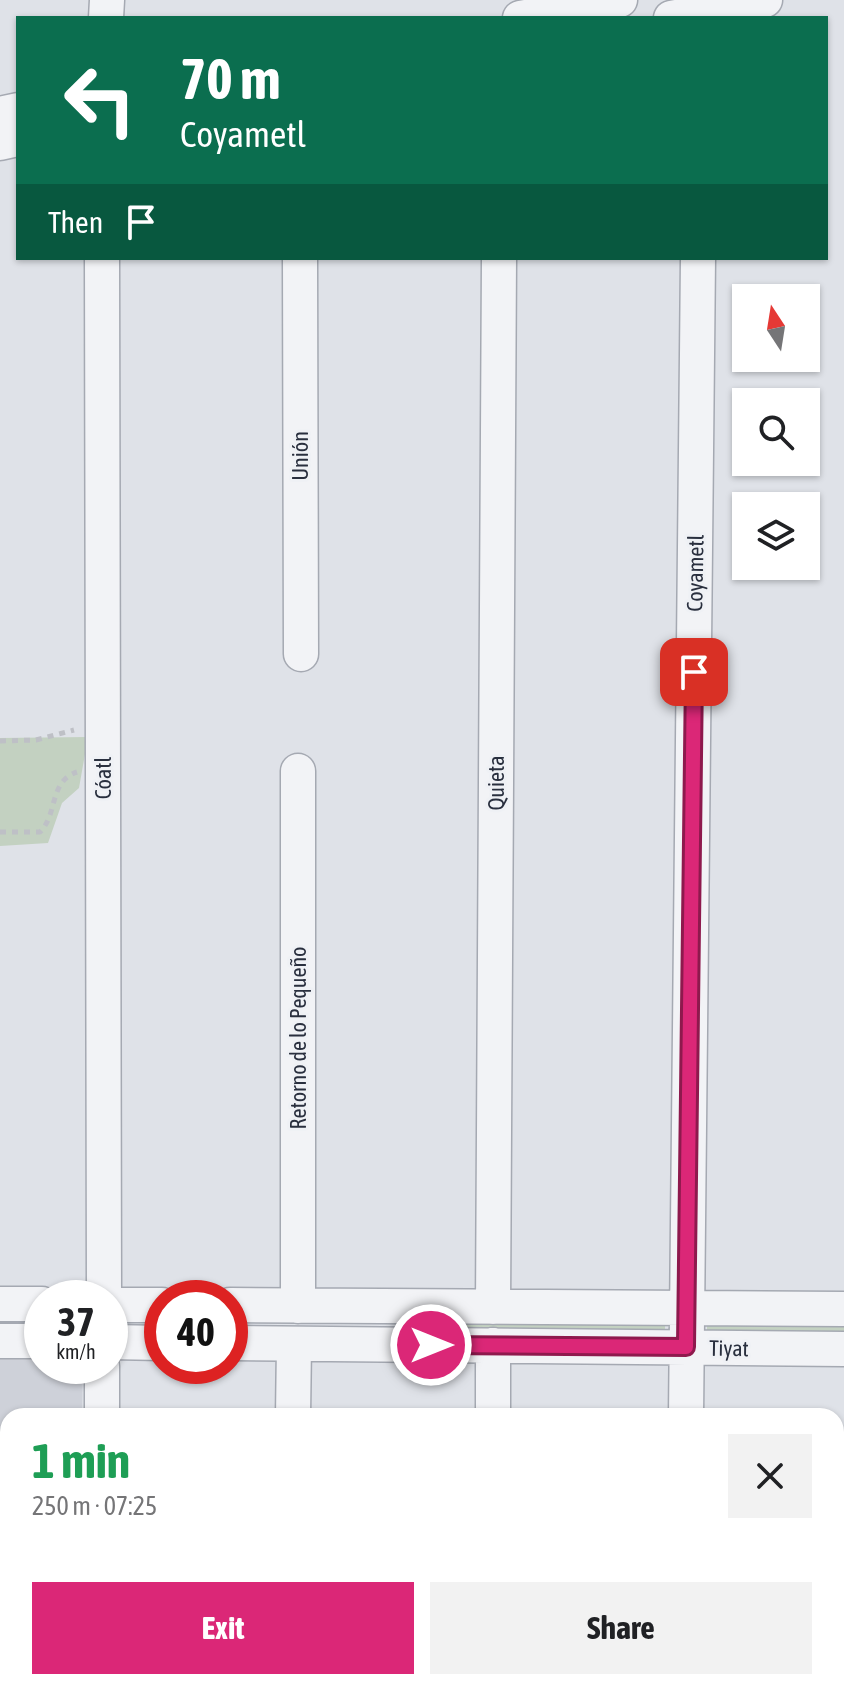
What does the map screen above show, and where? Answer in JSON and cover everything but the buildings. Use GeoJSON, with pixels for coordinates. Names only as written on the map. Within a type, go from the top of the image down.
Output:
{"type":"FeatureCollection","features":[{"type":"Feature","properties":{"kind":"street"},"geometry":{"type":"LineString","coordinates":[[531,16],[620,0]]}},
{"type":"Feature","properties":{"kind":"street"},"geometry":{"type":"LineString","coordinates":[[691,16],[765,0]]}},
{"type":"Feature","properties":{"kind":"street","name":"Cóatl"},"geometry":{"type":"LineString","coordinates":[[102,260],[104,1280]]}},
{"type":"Feature","properties":{"kind":"street","name":"Unión"},"geometry":{"type":"LineString","coordinates":[[300,260],[301,654]]}},
{"type":"Feature","properties":{"kind":"street","name":"Quieta"},"geometry":{"type":"LineString","coordinates":[[493,1307],[499,260]]}},
{"type":"Feature","properties":{"kind":"street","name":"Coyametl"},"geometry":{"type":"LineString","coordinates":[[686,1408],[698,260]]}},
{"type":"Feature","properties":{"kind":"street","name":"Retorno de lo Pequeño"},"geometry":{"type":"LineString","coordinates":[[298,771],[298,1306]]}},
{"type":"Feature","properties":{"kind":"street"},"geometry":{"type":"LineString","coordinates":[[0,1304],[24,1304]]}},
{"type":"Feature","properties":{"kind":"street","name":"Tiyat"},"geometry":{"type":"LineString","coordinates":[[248,1305],[844,1309]]}},
{"type":"Feature","properties":{"kind":"street"},"geometry":{"type":"LineString","coordinates":[[400,1345],[403,1306]]}},
{"type":"Feature","properties":{"kind":"street"},"geometry":{"type":"LineString","coordinates":[[0,1341],[24,1341]]}},
{"type":"Feature","properties":{"kind":"street","name":"Tiyat"},"geometry":{"type":"LineString","coordinates":[[248,1343],[844,1349]]}},
{"type":"Feature","properties":{"kind":"street"},"geometry":{"type":"LineString","coordinates":[[293,1408],[294,1344]]}},
{"type":"Feature","properties":{"kind":"street"},"geometry":{"type":"LineString","coordinates":[[493,1345],[493,1408]]}},
{"type":"Feature","properties":{"kind":"street"},"geometry":{"type":"LineString","coordinates":[[102,1384],[102,1408]]}},
{"type":"Feature","properties":{"kind":"path"},"geometry":{"type":"LineString","coordinates":[[0,741],[36,740],[78,729],[103,727]]}},
{"type":"Feature","properties":{"kind":"path"},"geometry":{"type":"LineString","coordinates":[[0,832],[40,832],[52,813],[62,779],[73,772],[103,771]]}},
{"type":"Feature","properties":{"kind":"shaded area"},"geometry":{"type":"Polygon","coordinates":[[[0,1349],[24,1350],[24,1384],[83,1384],[82,1408],[0,1408],[0,1349]]]}},
{"type":"Feature","properties":{"kind":"green space"},"geometry":{"type":"Polygon","coordinates":[[[88,737],[79,788],[62,803],[48,843],[0,846],[0,738],[88,737]]]}},
{"type":"Feature","properties":{"kind":"green space"},"geometry":{"type":"Polygon","coordinates":[[[426,1314],[665,1316],[665,1331],[426,1329],[426,1314]]]}},
{"type":"Feature","properties":{"kind":"green space"},"geometry":{"type":"Polygon","coordinates":[[[707,1317],[844,1318],[844,1334],[707,1333],[707,1317]]]}},
{"type":"Feature","properties":{"kind":"route"},"geometry":{"type":"LineString","coordinates":[[431,1345],[686,1347],[694,672]]}}]}
